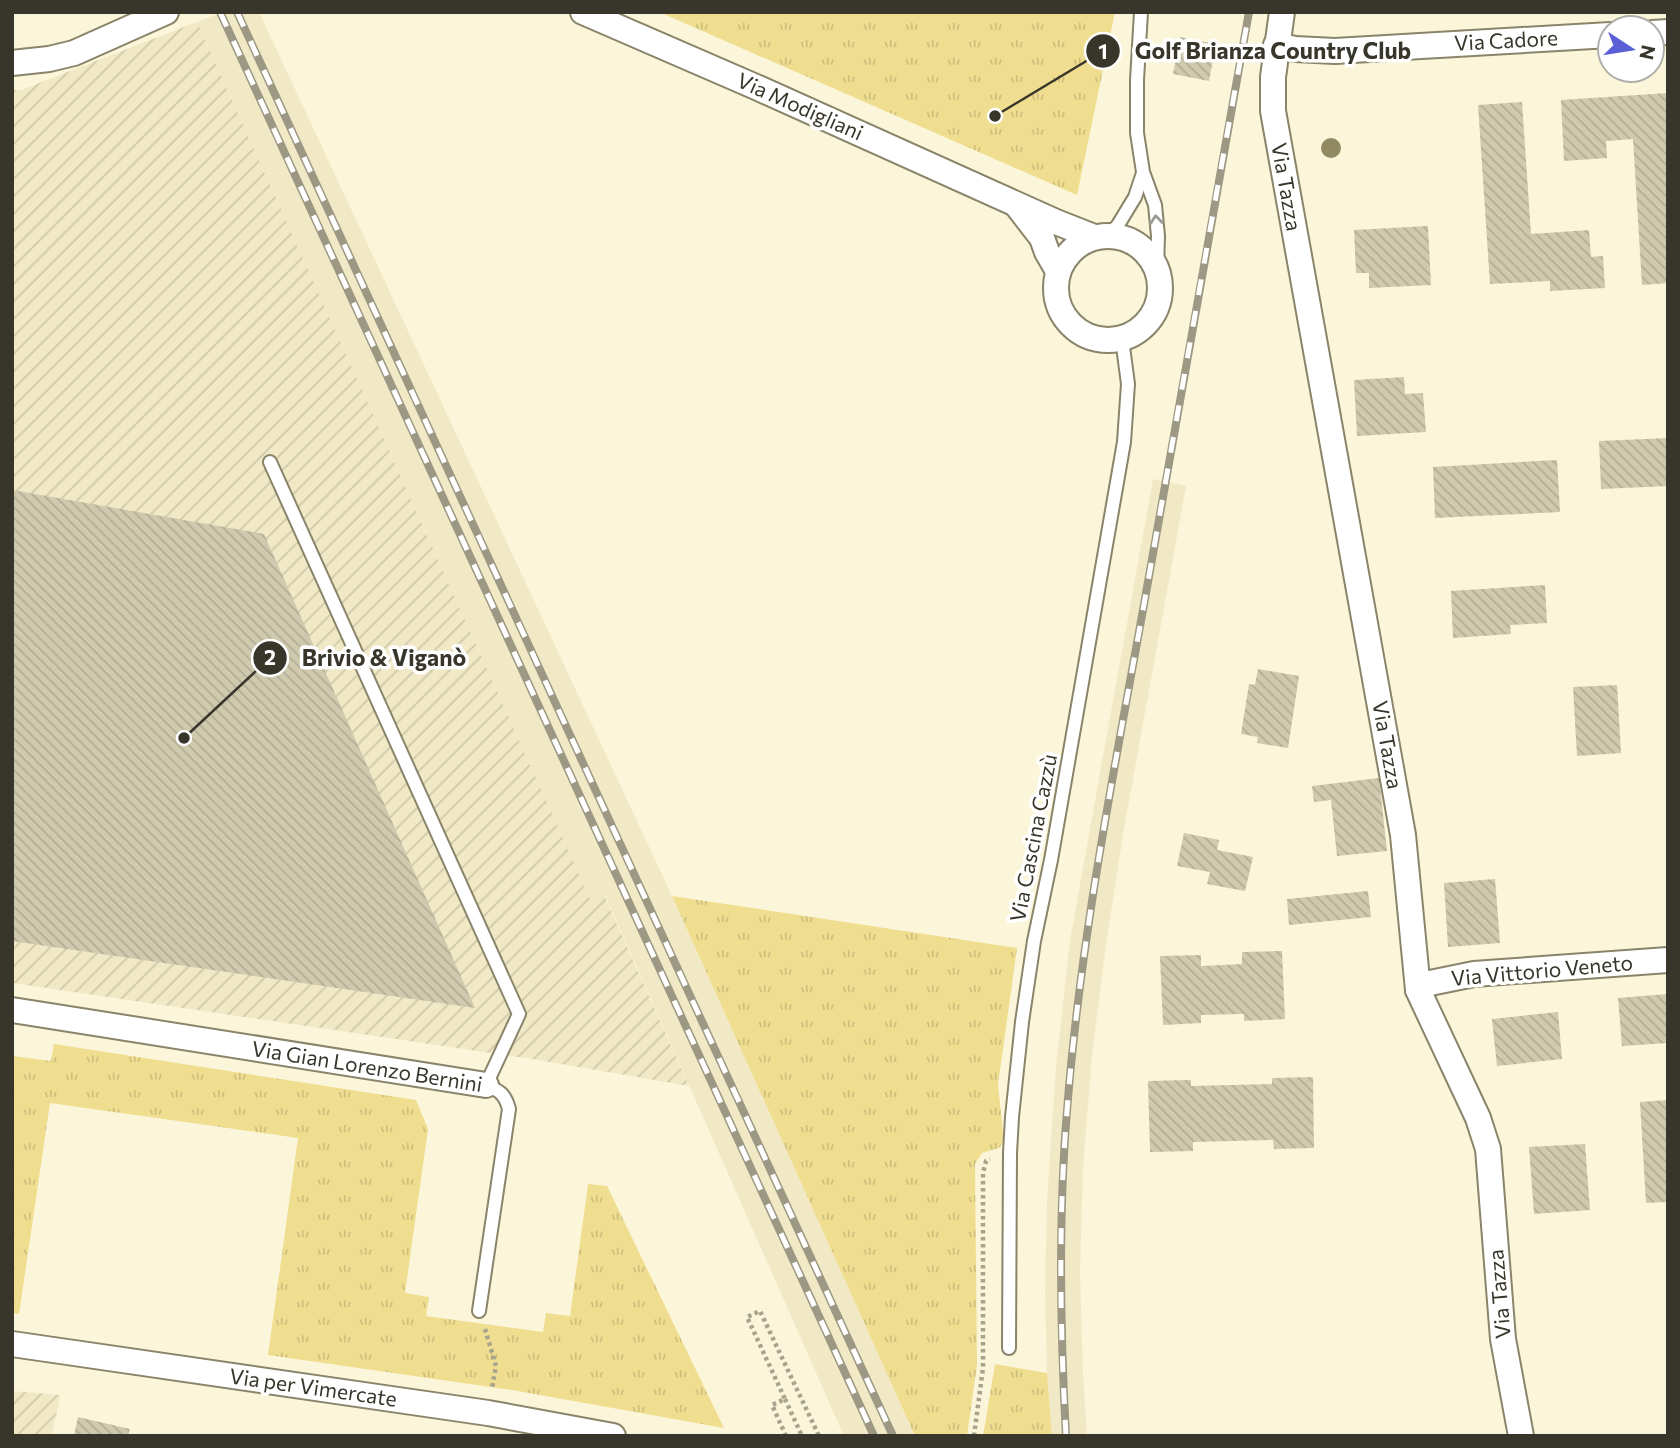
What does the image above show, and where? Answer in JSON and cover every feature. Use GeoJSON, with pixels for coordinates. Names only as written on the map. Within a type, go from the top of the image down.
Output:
{"type":"FeatureCollection","features":[{"type":"Feature","properties":{"kind":"street"},"geometry":{"type":"LineString","coordinates":[[12,63],[74,53],[166,12]]}},
{"type":"Feature","properties":{"kind":"street","name":"Via Modigliani"},"geometry":{"type":"LineString","coordinates":[[583,12],[1016,204],[1102,236],[1121,237],[1133,242],[1152,259],[1157,270]]}},
{"type":"Feature","properties":{"kind":"street","name":"Via Tazza"},"geometry":{"type":"LineString","coordinates":[[1282,12],[1273,88],[1276,135],[1403,835],[1418,990],[1478,1118],[1488,1150],[1503,1339],[1521,1436]]}},
{"type":"Feature","properties":{"kind":"street","name":"Via Cadore"},"geometry":{"type":"LineString","coordinates":[[1276,45],[1335,51],[1596,37]]}},
{"type":"Feature","properties":{"kind":"street","name":"Via Modigliani"},"geometry":{"type":"LineString","coordinates":[[1016,204],[1042,238],[1046,252],[1058,271],[1055,287],[1057,303],[1064,318],[1075,329],[1090,337],[1105,341],[1122,339]]}},
{"type":"Feature","properties":{"kind":"street"},"geometry":{"type":"LineString","coordinates":[[1058,271],[1063,259],[1072,249],[1102,236]]}},
{"type":"Feature","properties":{"kind":"street"},"geometry":{"type":"LineString","coordinates":[[1122,339],[1146,324],[1154,312],[1160,291],[1157,270]]}},
{"type":"Feature","properties":{"kind":"street","name":"Via Vittorio Veneto"},"geometry":{"type":"LineString","coordinates":[[1418,990],[1430,983],[1474,974],[1668,960]]}},
{"type":"Feature","properties":{"kind":"street","name":"Via Gian Lorenzo Bernini"},"geometry":{"type":"LineString","coordinates":[[12,1010],[486,1085]]}},
{"type":"Feature","properties":{"kind":"street","name":"Via per Vimercate"},"geometry":{"type":"LineString","coordinates":[[12,1345],[488,1413],[613,1436]]}},
{"type":"Feature","properties":{"kind":"lane"},"geometry":{"type":"LineString","coordinates":[[1141,12],[1137,132],[1143,172],[1155,205],[1157,270]]}},
{"type":"Feature","properties":{"kind":"lane"},"geometry":{"type":"LineString","coordinates":[[1102,236],[1135,197],[1143,172]]}},
{"type":"Feature","properties":{"kind":"lane","name":"Via Cascina Cazzù"},"geometry":{"type":"LineString","coordinates":[[1009,1348],[1010,1153],[1021,1035],[1034,941],[1051,860],[1124,442],[1128,384],[1122,339]]}},
{"type":"Feature","properties":{"kind":"lane"},"geometry":{"type":"LineString","coordinates":[[270,462],[519,1014],[486,1085]]}},
{"type":"Feature","properties":{"kind":"lane","name":"Via Gian Lorenzo Bernini"},"geometry":{"type":"LineString","coordinates":[[479,1311],[509,1109],[499,1090],[486,1085]]}},
{"type":"Feature","properties":{"kind":"path"},"geometry":{"type":"LineString","coordinates":[[974,1436],[983,1368],[983,1173],[986,1161],[996,1155],[1010,1153]]}},
{"type":"Feature","properties":{"kind":"path"},"geometry":{"type":"LineString","coordinates":[[479,1311],[496,1366],[488,1413]]}},
{"type":"Feature","properties":{"kind":"path"},"geometry":{"type":"LineString","coordinates":[[802,1436],[747,1317],[760,1311],[818,1436]]}},
{"type":"Feature","properties":{"kind":"path"},"geometry":{"type":"LineString","coordinates":[[785,1399],[772,1405],[786,1436]]}},
{"type":"Feature","properties":{"kind":"shaded area"},"geometry":{"type":"Polygon","coordinates":[[[223,12],[259,12],[672,896],[915,1436],[844,1436],[605,895],[591,902],[197,22],[223,12]]]}},
{"type":"Feature","properties":{"kind":"shaded area"},"geometry":{"type":"Polygon","coordinates":[[[197,22],[591,901],[604,895],[689,1086],[532,1059],[12,983],[12,90],[21,90],[197,22]]]}},
{"type":"Feature","properties":{"kind":"shaded area"},"geometry":{"type":"Polygon","coordinates":[[[1153,479],[1186,486],[1124,829],[1092,1055],[1083,1167],[1080,1271],[1087,1436],[1052,1436],[1045,1291],[1047,1201],[1056,1067],[1070,940],[1153,479]]]}},
{"type":"Feature","properties":{"kind":"shaded area"},"geometry":{"type":"Polygon","coordinates":[[[12,1391],[60,1395],[52,1436],[12,1436],[12,1391]]]}},
{"type":"Feature","properties":{"kind":"green space"},"geometry":{"type":"Polygon","coordinates":[[[659,12],[1115,12],[1077,195],[659,12]]]}},
{"type":"Feature","properties":{"kind":"green space"},"geometry":{"type":"Polygon","coordinates":[[[672,896],[1017,948],[998,1085],[1004,1141],[999,1148],[982,1153],[975,1164],[977,1365],[967,1436],[915,1436],[672,896]]]}},
{"type":"Feature","properties":{"kind":"green space"},"geometry":{"type":"Polygon","coordinates":[[[54,1044],[416,1100],[428,1129],[405,1293],[429,1297],[426,1316],[543,1332],[546,1313],[570,1316],[588,1184],[607,1186],[724,1428],[512,1390],[268,1355],[298,1138],[50,1103],[19,1314],[12,1313],[12,1056],[51,1061],[54,1044]]]}},
{"type":"Feature","properties":{"kind":"green space"},"geometry":{"type":"Polygon","coordinates":[[[995,1364],[1047,1373],[1052,1436],[983,1436],[995,1364]]]}},
{"type":"Feature","properties":{"kind":"building"},"geometry":{"type":"Polygon","coordinates":[[[1180,37],[1216,44],[1209,81],[1173,74],[1180,37]]]}},
{"type":"Feature","properties":{"kind":"building"},"geometry":{"type":"Polygon","coordinates":[[[1668,93],[1668,283],[1642,285],[1633,139],[1606,141],[1607,158],[1564,161],[1561,100],[1668,93]]]}},
{"type":"Feature","properties":{"kind":"building"},"geometry":{"type":"Polygon","coordinates":[[[1522,102],[1531,234],[1589,230],[1591,257],[1603,256],[1605,288],[1550,291],[1550,281],[1490,284],[1478,105],[1522,102]]]}},
{"type":"Feature","properties":{"kind":"building"},"geometry":{"type":"Polygon","coordinates":[[[1428,226],[1431,285],[1369,288],[1369,273],[1356,273],[1354,230],[1428,226]]]}},
{"type":"Feature","properties":{"kind":"building"},"geometry":{"type":"Polygon","coordinates":[[[1404,377],[1405,394],[1423,393],[1426,432],[1357,436],[1354,380],[1404,377]]]}},
{"type":"Feature","properties":{"kind":"building"},"geometry":{"type":"Polygon","coordinates":[[[1668,438],[1668,486],[1601,489],[1599,441],[1668,438]]]}},
{"type":"Feature","properties":{"kind":"building"},"geometry":{"type":"Polygon","coordinates":[[[1557,460],[1560,512],[1435,518],[1433,467],[1557,460]]]}},
{"type":"Feature","properties":{"kind":"building"},"geometry":{"type":"Polygon","coordinates":[[[12,490],[264,534],[475,1008],[12,941],[12,490]]]}},
{"type":"Feature","properties":{"kind":"building"},"geometry":{"type":"Polygon","coordinates":[[[1545,585],[1547,623],[1510,625],[1511,634],[1453,638],[1451,591],[1545,585]]]}},
{"type":"Feature","properties":{"kind":"building"},"geometry":{"type":"Polygon","coordinates":[[[1258,669],[1299,676],[1288,748],[1257,743],[1258,737],[1241,734],[1249,684],[1255,685],[1258,669]]]}},
{"type":"Feature","properties":{"kind":"building"},"geometry":{"type":"Polygon","coordinates":[[[1617,685],[1621,753],[1577,756],[1573,687],[1617,685]]]}},
{"type":"Feature","properties":{"kind":"building"},"geometry":{"type":"Polygon","coordinates":[[[1379,778],[1387,851],[1337,856],[1331,800],[1314,802],[1312,786],[1379,778]]]}},
{"type":"Feature","properties":{"kind":"building"},"geometry":{"type":"Polygon","coordinates":[[[1184,833],[1219,840],[1217,850],[1253,857],[1245,891],[1207,884],[1210,872],[1177,866],[1184,833]]]}},
{"type":"Feature","properties":{"kind":"building"},"geometry":{"type":"Polygon","coordinates":[[[1495,879],[1500,943],[1448,947],[1444,883],[1495,879]]]}},
{"type":"Feature","properties":{"kind":"building"},"geometry":{"type":"Polygon","coordinates":[[[1368,891],[1371,917],[1289,925],[1287,899],[1368,891]]]}},
{"type":"Feature","properties":{"kind":"building"},"geometry":{"type":"Polygon","coordinates":[[[1282,951],[1285,1019],[1244,1021],[1244,1014],[1201,1015],[1201,1023],[1163,1025],[1160,956],[1201,955],[1201,966],[1242,964],[1242,952],[1282,951]]]}},
{"type":"Feature","properties":{"kind":"building"},"geometry":{"type":"Polygon","coordinates":[[[1668,994],[1668,1043],[1622,1046],[1618,998],[1668,994]]]}},
{"type":"Feature","properties":{"kind":"building"},"geometry":{"type":"Polygon","coordinates":[[[1558,1012],[1562,1059],[1497,1066],[1492,1019],[1558,1012]]]}},
{"type":"Feature","properties":{"kind":"building"},"geometry":{"type":"Polygon","coordinates":[[[1313,1077],[1314,1148],[1274,1149],[1273,1140],[1193,1142],[1193,1151],[1150,1152],[1148,1081],[1191,1080],[1191,1086],[1272,1084],[1272,1078],[1313,1077]]]}},
{"type":"Feature","properties":{"kind":"building"},"geometry":{"type":"Polygon","coordinates":[[[1668,1100],[1668,1202],[1646,1203],[1640,1102],[1668,1100]]]}},
{"type":"Feature","properties":{"kind":"building"},"geometry":{"type":"Polygon","coordinates":[[[1585,1144],[1590,1210],[1534,1214],[1529,1147],[1585,1144]]]}},
{"type":"Feature","properties":{"kind":"building"},"geometry":{"type":"Polygon","coordinates":[[[78,1417],[130,1429],[128,1436],[74,1436],[78,1417]]]}},
{"type":"Feature","properties":{"kind":"railway"},"geometry":{"type":"LineString","coordinates":[[220,12],[874,1436]]}},
{"type":"Feature","properties":{"kind":"railway"},"geometry":{"type":"LineString","coordinates":[[237,12],[893,1436]]}},
{"type":"Feature","properties":{"kind":"railway"},"geometry":{"type":"LineString","coordinates":[[1066,1436],[1061,1314],[1062,1192],[1080,985],[1109,797],[1249,12]]}},
{"type":"Feature","properties":{"kind":"place","name":"Golf Brianza Country Club"},"geometry":{"type":"Point","coordinates":[995,116]}},
{"type":"Feature","properties":{"kind":"place","name":"Brivio & Viganò"},"geometry":{"type":"Point","coordinates":[184,738]}}]}
